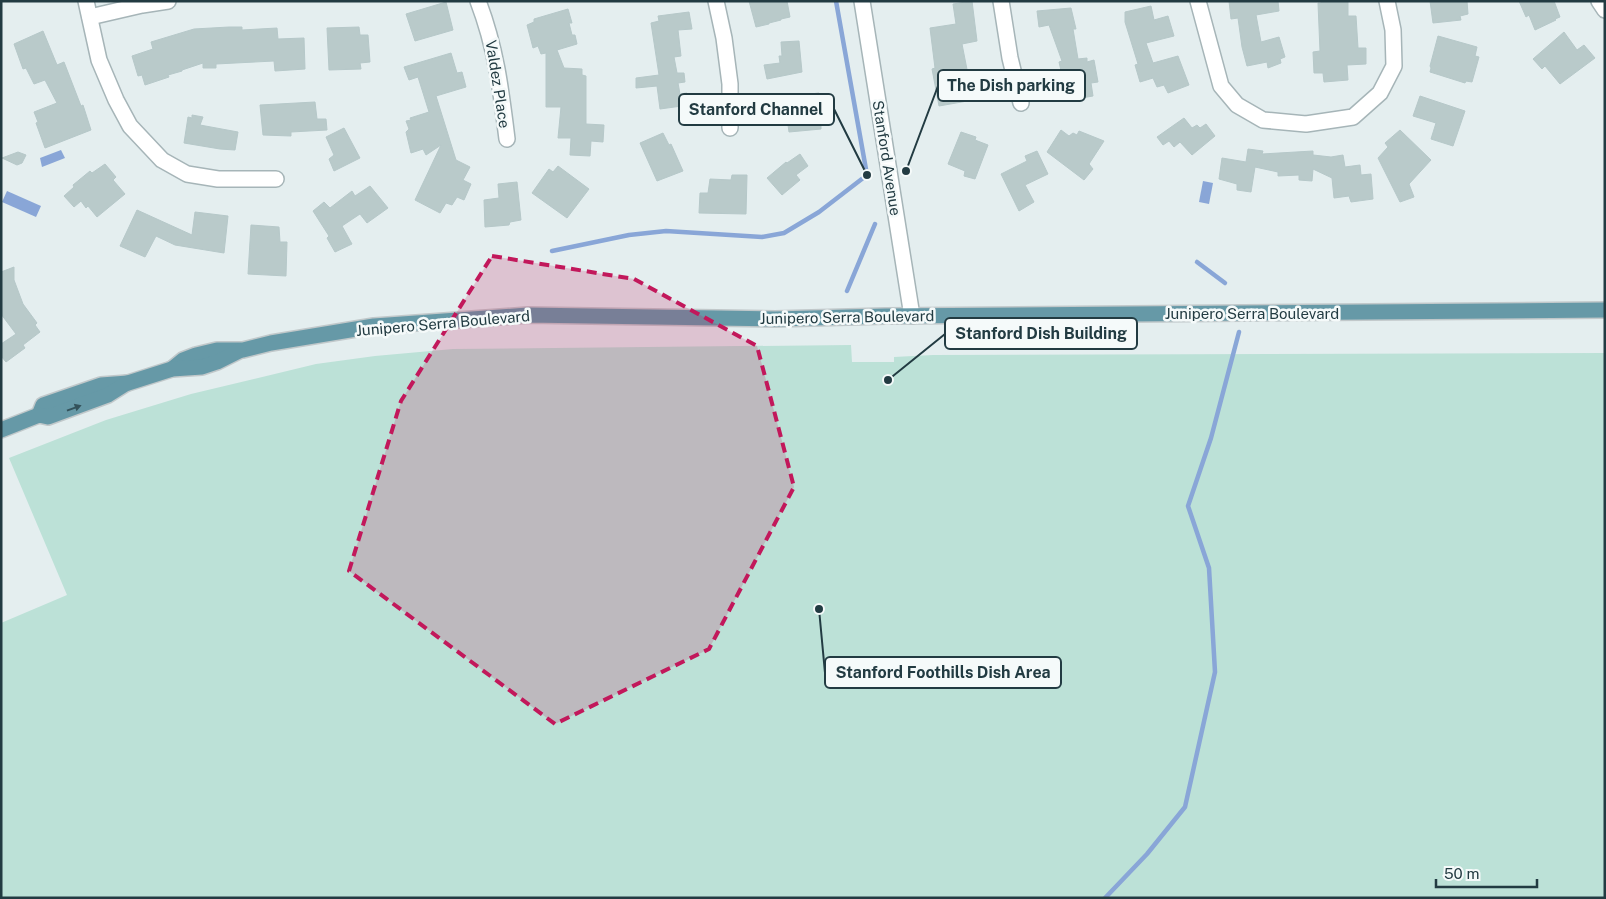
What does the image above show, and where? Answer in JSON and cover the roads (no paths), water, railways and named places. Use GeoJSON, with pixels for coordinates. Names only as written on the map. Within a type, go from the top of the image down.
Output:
{"type":"FeatureCollection","features":[{"type":"Feature","properties":{"kind":"main road","name":"Junipero Serra Boulevard"},"geometry":{"type":"LineString","coordinates":[[1,430],[39,415],[48,417],[108,395],[128,383],[172,369],[202,367],[242,350],[271,343],[374,326],[528,315],[775,319],[912,316],[1605,310]]}},
{"type":"Feature","properties":{"kind":"street"},"geometry":{"type":"LineString","coordinates":[[86,1],[99,60],[116,100],[130,126],[162,160],[188,174],[218,179],[276,179]]}},
{"type":"Feature","properties":{"kind":"street"},"geometry":{"type":"LineString","coordinates":[[90,17],[168,1]]}},
{"type":"Feature","properties":{"kind":"street","name":"Valdez Place"},"geometry":{"type":"LineString","coordinates":[[478,1],[488,28],[500,78],[506,139]]}},
{"type":"Feature","properties":{"kind":"street"},"geometry":{"type":"LineString","coordinates":[[716,1],[724,38],[730,84],[730,128]]}},
{"type":"Feature","properties":{"kind":"street","name":"Stanford Avenue"},"geometry":{"type":"LineString","coordinates":[[862,1],[912,316]]}},
{"type":"Feature","properties":{"kind":"street"},"geometry":{"type":"LineString","coordinates":[[1001,1],[1010,58],[1021,103]]}},
{"type":"Feature","properties":{"kind":"street"},"geometry":{"type":"LineString","coordinates":[[1198,1],[1221,86],[1237,105],[1263,120],[1306,124],[1353,117],[1380,93],[1394,66],[1393,30],[1387,1]]}},
{"type":"Feature","properties":{"kind":"street"},"geometry":{"type":"LineString","coordinates":[[1599,1],[1605,10]]}},
{"type":"Feature","properties":{"kind":"water"},"geometry":{"type":"Polygon","coordinates":[[[61,150],[65,158],[42,167],[40,158],[61,150]]]}},
{"type":"Feature","properties":{"kind":"water"},"geometry":{"type":"Polygon","coordinates":[[[1203,181],[1213,183],[1209,204],[1199,202],[1203,181]]]}},
{"type":"Feature","properties":{"kind":"water"},"geometry":{"type":"Polygon","coordinates":[[[7,191],[41,206],[36,217],[2,202],[7,191]]]}},
{"type":"Feature","properties":{"kind":"waterway"},"geometry":{"type":"LineString","coordinates":[[552,251],[629,235],[666,231],[762,237],[784,233],[819,212],[867,175],[836,1]]}},
{"type":"Feature","properties":{"kind":"waterway"},"geometry":{"type":"LineString","coordinates":[[847,291],[875,224]]}},
{"type":"Feature","properties":{"kind":"waterway"},"geometry":{"type":"LineString","coordinates":[[1197,262],[1225,283]]}},
{"type":"Feature","properties":{"kind":"waterway"},"geometry":{"type":"LineString","coordinates":[[1105,898],[1147,854],[1185,807],[1215,672],[1209,568],[1188,506],[1211,438],[1239,332]]}},
{"type":"Feature","properties":{"kind":"place","name":"The Dish parking"},"geometry":{"type":"Point","coordinates":[906,171]}},
{"type":"Feature","properties":{"kind":"place","name":"Stanford Channel"},"geometry":{"type":"Point","coordinates":[867,175]}},
{"type":"Feature","properties":{"kind":"place","name":"Stanford Dish Building"},"geometry":{"type":"Point","coordinates":[888,380]}},
{"type":"Feature","properties":{"kind":"place","name":"Stanford Foothills Dish Area"},"geometry":{"type":"Point","coordinates":[819,609]}}]}
